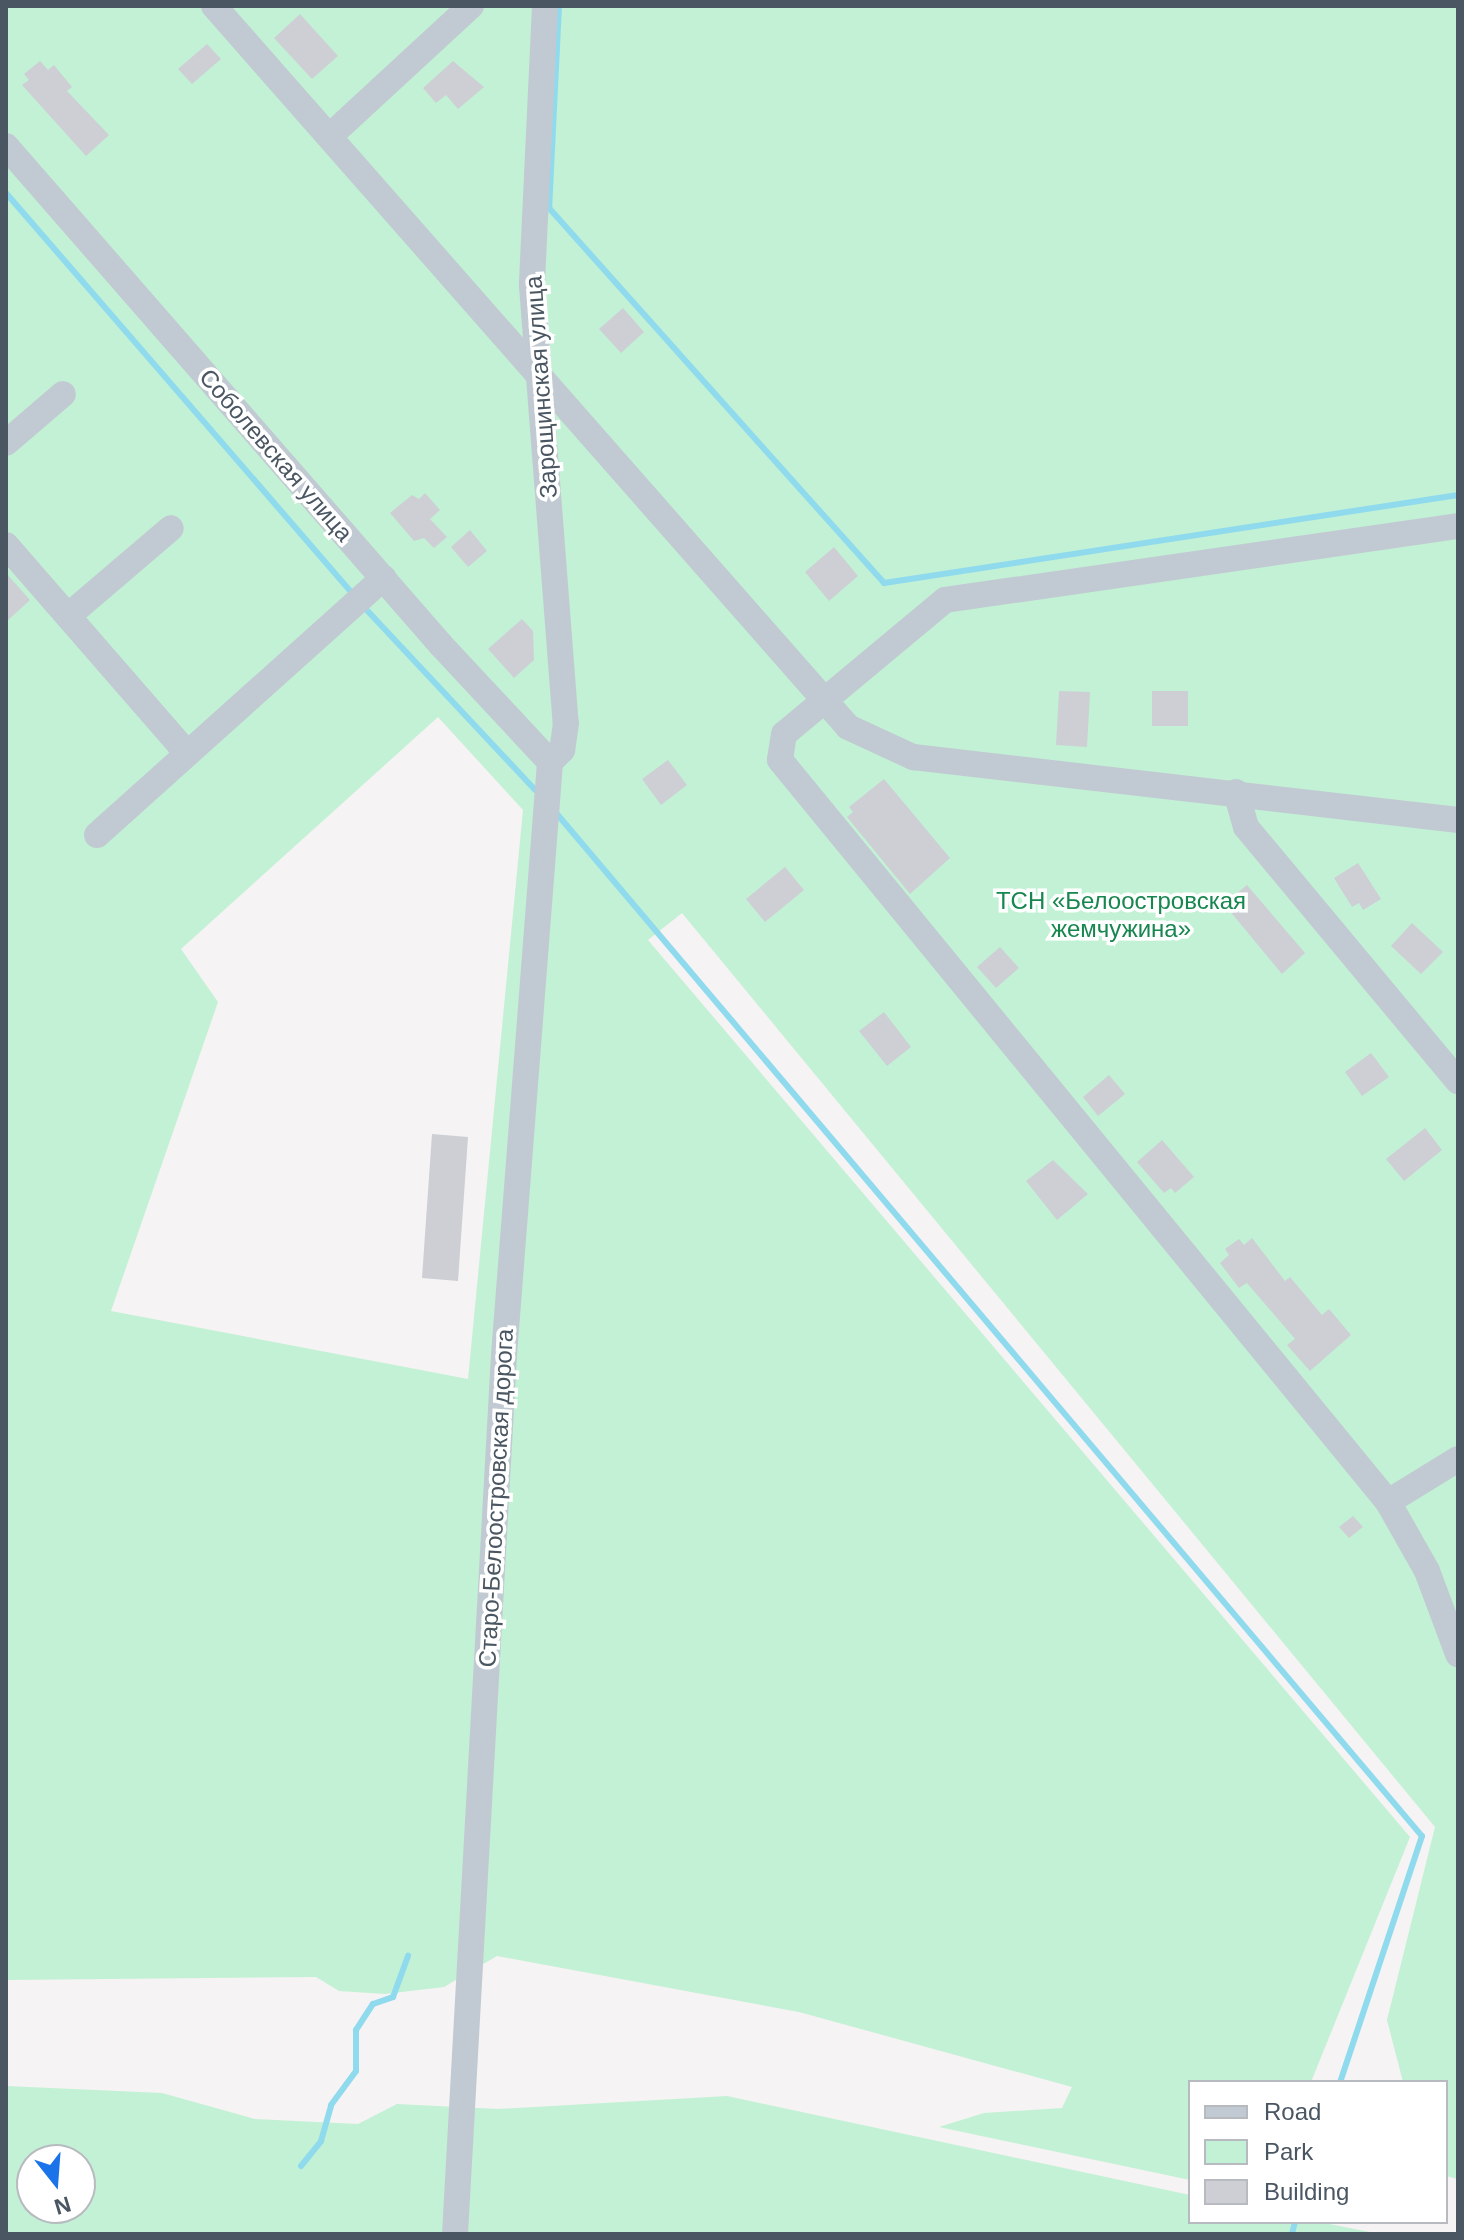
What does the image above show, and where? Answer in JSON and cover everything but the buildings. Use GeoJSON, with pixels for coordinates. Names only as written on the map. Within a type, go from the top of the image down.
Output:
{"type":"FeatureCollection","features":[{"type":"Feature","properties":{"kind":"street"},"geometry":{"type":"LineString","coordinates":[[214,6],[538,370],[821,701],[848,727],[913,757],[1458,820]]}},
{"type":"Feature","properties":{"kind":"street"},"geometry":{"type":"LineString","coordinates":[[330,136],[471,6]]}},
{"type":"Feature","properties":{"kind":"street","name":"Зарощинская улица"},"geometry":{"type":"LineString","coordinates":[[545,6],[533,210],[538,370],[566,723],[562,750],[550,762]]}},
{"type":"Feature","properties":{"kind":"street","name":"Соболевская улица"},"geometry":{"type":"LineString","coordinates":[[6,146],[383,578],[550,762]]}},
{"type":"Feature","properties":{"kind":"street"},"geometry":{"type":"LineString","coordinates":[[6,443],[63,394]]}},
{"type":"Feature","properties":{"kind":"street"},"geometry":{"type":"LineString","coordinates":[[1457,1646],[1427,1571],[1388,1502],[780,760],[784,734],[945,600],[1458,526]]}},
{"type":"Feature","properties":{"kind":"street"},"geometry":{"type":"LineString","coordinates":[[68,616],[171,528]]}},
{"type":"Feature","properties":{"kind":"street"},"geometry":{"type":"LineString","coordinates":[[6,545],[187,753]]}},
{"type":"Feature","properties":{"kind":"street"},"geometry":{"type":"LineString","coordinates":[[97,835],[383,578]]}},
{"type":"Feature","properties":{"kind":"street","name":"Старо-Белоостровская дорога"},"geometry":{"type":"LineString","coordinates":[[455,2234],[503,1370],[550,762]]}},
{"type":"Feature","properties":{"kind":"street"},"geometry":{"type":"LineString","coordinates":[[1236,792],[1246,827],[1458,1081]]}},
{"type":"Feature","properties":{"kind":"street"},"geometry":{"type":"LineString","coordinates":[[1388,1502],[1458,1459]]}},
{"type":"Feature","properties":{"kind":"green space","name":"ТСН «Белоостровская жемчужина»"},"geometry":{"type":"Polygon","coordinates":[[[6,6],[1458,6],[1458,2179],[1448,2176],[1448,2080],[1402,2080],[1387,2020],[1435,1827],[682,913],[648,940],[1410,1837],[1312,2080],[1188,2080],[1188,2180],[939,2127],[984,2113],[1062,2108],[1072,2087],[799,2012],[497,1956],[444,1987],[385,1994],[339,1991],[316,1977],[6,1980],[6,6]],[[438,717],[181,949],[218,1002],[111,1311],[468,1379],[523,810],[438,717]]]}},
{"type":"Feature","properties":{"kind":"green space"},"geometry":{"type":"Polygon","coordinates":[[[6,2086],[162,2093],[255,2119],[358,2124],[397,2104],[498,2109],[727,2096],[1188,2195],[1188,2224],[1329,2224],[1380,2234],[6,2234],[6,2086]]]}},
{"type":"Feature","properties":{"kind":"waterway"},"geometry":{"type":"LineString","coordinates":[[559,6],[549,208],[884,583],[1458,495]]}},
{"type":"Feature","properties":{"kind":"waterway"},"geometry":{"type":"LineString","coordinates":[[6,193],[352,593]]}},
{"type":"Feature","properties":{"kind":"waterway"},"geometry":{"type":"LineString","coordinates":[[363,606],[535,790]]}},
{"type":"Feature","properties":{"kind":"waterway"},"geometry":{"type":"LineString","coordinates":[[557,814],[1422,1836],[1341,2080]]}},
{"type":"Feature","properties":{"kind":"waterway"},"geometry":{"type":"LineString","coordinates":[[301,2166],[321,2141],[331,2105],[356,2071],[356,2030],[373,2004],[393,1997],[408,1956]]}},
{"type":"Feature","properties":{"kind":"waterway"},"geometry":{"type":"LineString","coordinates":[[1292,2234],[1294,2224]]}}]}
